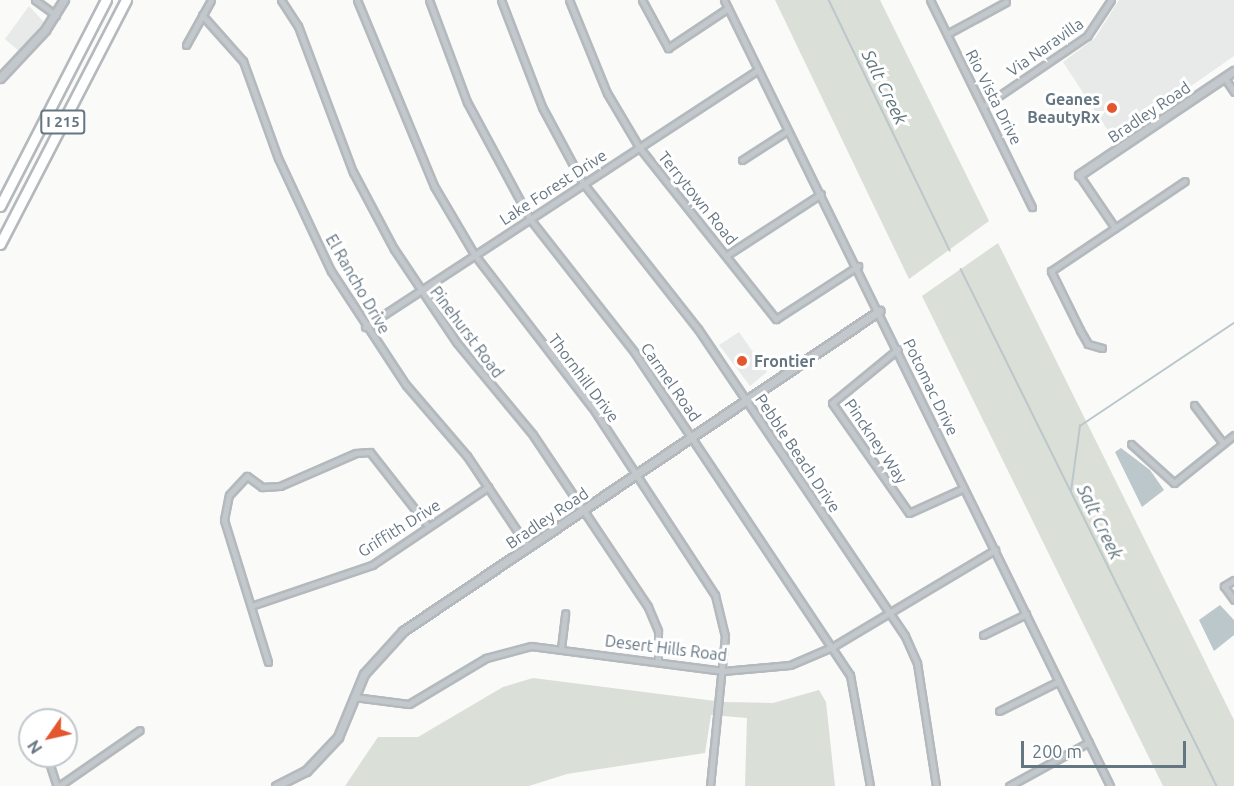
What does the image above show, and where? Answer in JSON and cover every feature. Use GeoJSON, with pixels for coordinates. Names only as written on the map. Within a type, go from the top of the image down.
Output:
{"type":"FeatureCollection","features":[{"type":"Feature","properties":{"kind":"highway","name":"I 215"},"geometry":{"type":"LineString","coordinates":[[0,206],[106,0]]}},
{"type":"Feature","properties":{"kind":"highway","name":"I 215"},"geometry":{"type":"LineString","coordinates":[[0,244],[126,0]]}},
{"type":"Feature","properties":{"kind":"street"},"geometry":{"type":"LineString","coordinates":[[35,0],[56,15]]}},
{"type":"Feature","properties":{"kind":"street"},"geometry":{"type":"LineString","coordinates":[[0,78],[23,56],[56,15],[64,0]]}},
{"type":"Feature","properties":{"kind":"street"},"geometry":{"type":"LineString","coordinates":[[186,45],[211,0]]}},
{"type":"Feature","properties":{"kind":"street","name":"Pinehurst Road"},"geometry":{"type":"LineString","coordinates":[[280,0],[298,26],[353,172],[419,291],[533,435],[654,618],[658,661]]}},
{"type":"Feature","properties":{"kind":"street","name":"Thornhill Drive"},"geometry":{"type":"LineString","coordinates":[[357,0],[429,176],[474,254],[637,474],[715,595],[725,636],[710,786]]}},
{"type":"Feature","properties":{"kind":"street","name":"Carmel Road"},"geometry":{"type":"LineString","coordinates":[[429,0],[467,102],[530,219],[635,353],[850,675],[870,786]]}},
{"type":"Feature","properties":{"kind":"street","name":"Pebble Beach Drive"},"geometry":{"type":"LineString","coordinates":[[501,0],[542,107],[583,183],[698,329],[888,610],[916,663],[936,786]]}},
{"type":"Feature","properties":{"kind":"street","name":"Terrytown Road"},"geometry":{"type":"LineString","coordinates":[[569,0],[607,93],[639,147],[776,319],[858,266]]}},
{"type":"Feature","properties":{"kind":"street"},"geometry":{"type":"LineString","coordinates":[[642,0],[668,48],[728,8]]}},
{"type":"Feature","properties":{"kind":"street","name":"Potomac Drive"},"geometry":{"type":"LineString","coordinates":[[724,0],[787,131],[858,266],[1057,682],[1110,786]]}},
{"type":"Feature","properties":{"kind":"street","name":"Rio Vista Drive"},"geometry":{"type":"LineString","coordinates":[[930,0],[1032,207]]}},
{"type":"Feature","properties":{"kind":"street","name":"Via Naravilla"},"geometry":{"type":"LineString","coordinates":[[984,106],[1087,36],[1111,0]]}},
{"type":"Feature","properties":{"kind":"street"},"geometry":{"type":"LineString","coordinates":[[947,34],[1006,2]]}},
{"type":"Feature","properties":{"kind":"street","name":"El Rancho Drive"},"geometry":{"type":"LineString","coordinates":[[201,15],[243,61],[278,158],[331,271],[365,327],[488,487],[528,547]]}},
{"type":"Feature","properties":{"kind":"street","name":"Lake Forest Drive"},"geometry":{"type":"LineString","coordinates":[[365,327],[757,70]]}},
{"type":"Feature","properties":{"kind":"street","name":"Bradley Road"},"geometry":{"type":"LineString","coordinates":[[1079,175],[1234,71]]}},
{"type":"Feature","properties":{"kind":"street"},"geometry":{"type":"LineString","coordinates":[[1224,77],[1234,92]]}},
{"type":"Feature","properties":{"kind":"street"},"geometry":{"type":"LineString","coordinates":[[742,160],[787,131]]}},
{"type":"Feature","properties":{"kind":"street"},"geometry":{"type":"LineString","coordinates":[[1079,175],[1115,228]]}},
{"type":"Feature","properties":{"kind":"street"},"geometry":{"type":"LineString","coordinates":[[1102,348],[1089,344],[1051,271],[1185,181]]}},
{"type":"Feature","properties":{"kind":"street"},"geometry":{"type":"LineString","coordinates":[[727,255],[821,194]]}},
{"type":"Feature","properties":{"kind":"street","name":"Bradley Road"},"geometry":{"type":"LineString","coordinates":[[276,786],[319,760],[338,737],[354,697],[387,644],[879,311]]}},
{"type":"Feature","properties":{"kind":"street","name":"Pinckney Way"},"geometry":{"type":"LineString","coordinates":[[898,349],[832,403],[909,513],[964,488]]}},
{"type":"Feature","properties":{"kind":"street"},"geometry":{"type":"LineString","coordinates":[[1194,405],[1223,443]]}},
{"type":"Feature","properties":{"kind":"street"},"geometry":{"type":"LineString","coordinates":[[1131,444],[1174,483],[1234,435]]}},
{"type":"Feature","properties":{"kind":"street"},"geometry":{"type":"LineString","coordinates":[[268,662],[224,520],[230,495],[247,476],[262,487],[280,486],[356,453],[370,452],[428,526]]}},
{"type":"Feature","properties":{"kind":"street","name":"Griffith Drive"},"geometry":{"type":"LineString","coordinates":[[251,606],[372,565],[488,487]]}},
{"type":"Feature","properties":{"kind":"street","name":"Desert Hills Road"},"geometry":{"type":"LineString","coordinates":[[354,697],[409,704],[486,658],[531,646],[723,670],[790,666],[832,647],[888,610],[995,550]]}},
{"type":"Feature","properties":{"kind":"street"},"geometry":{"type":"LineString","coordinates":[[1234,580],[1224,586],[1234,600]]}},
{"type":"Feature","properties":{"kind":"street"},"geometry":{"type":"LineString","coordinates":[[561,648],[565,613]]}},
{"type":"Feature","properties":{"kind":"street"},"geometry":{"type":"LineString","coordinates":[[983,635],[1026,614]]}},
{"type":"Feature","properties":{"kind":"street"},"geometry":{"type":"LineString","coordinates":[[999,711],[1057,682]]}},
{"type":"Feature","properties":{"kind":"street"},"geometry":{"type":"LineString","coordinates":[[51,768],[58,786],[140,730]]}},
{"type":"Feature","properties":{"kind":"street"},"geometry":{"type":"LineString","coordinates":[[1009,786],[1089,742]]}},
{"type":"Feature","properties":{"kind":"shaded area"},"geometry":{"type":"Polygon","coordinates":[[[775,0],[880,0],[989,221],[909,279],[775,0]]]}},
{"type":"Feature","properties":{"kind":"shaded area"},"geometry":{"type":"Polygon","coordinates":[[[1119,0],[1234,0],[1234,56],[1114,140],[1063,62],[1095,38],[1119,0]]]}},
{"type":"Feature","properties":{"kind":"shaded area"},"geometry":{"type":"Polygon","coordinates":[[[29,6],[44,22],[20,52],[5,39],[29,6]]]}},
{"type":"Feature","properties":{"kind":"shaded area"},"geometry":{"type":"Polygon","coordinates":[[[998,243],[1234,720],[1234,786],[1163,786],[922,296],[998,243]]]}},
{"type":"Feature","properties":{"kind":"shaded area"},"geometry":{"type":"Polygon","coordinates":[[[739,332],[767,372],[750,386],[719,345],[739,332]]]}},
{"type":"Feature","properties":{"kind":"shaded area"},"geometry":{"type":"Polygon","coordinates":[[[1121,448],[1150,470],[1164,490],[1142,507],[1115,452],[1121,448]]]}},
{"type":"Feature","properties":{"kind":"shaded area"},"geometry":{"type":"Polygon","coordinates":[[[1220,605],[1234,620],[1234,635],[1214,651],[1199,620],[1220,605]]]}},
{"type":"Feature","properties":{"kind":"shaded area"},"geometry":{"type":"Polygon","coordinates":[[[533,678],[723,702],[773,703],[819,690],[826,702],[835,786],[745,786],[747,718],[711,715],[705,753],[567,774],[529,786],[345,786],[378,737],[418,737],[503,687],[533,678]]]}},
{"type":"Feature","properties":{"kind":"waterway","name":"Salt Creek"},"geometry":{"type":"LineString","coordinates":[[829,0],[950,250]]}},
{"type":"Feature","properties":{"kind":"waterway","name":"Salt Creek"},"geometry":{"type":"LineString","coordinates":[[961,269],[1217,786]]}},
{"type":"Feature","properties":{"kind":"waterway"},"geometry":{"type":"LineString","coordinates":[[1071,491],[1080,426],[1234,323]]}},
{"type":"Feature","properties":{"kind":"place","name":"Geanes BeautyRx"},"geometry":{"type":"Point","coordinates":[1112,108]}},
{"type":"Feature","properties":{"kind":"place","name":"Frontier"},"geometry":{"type":"Point","coordinates":[742,361]}}]}
